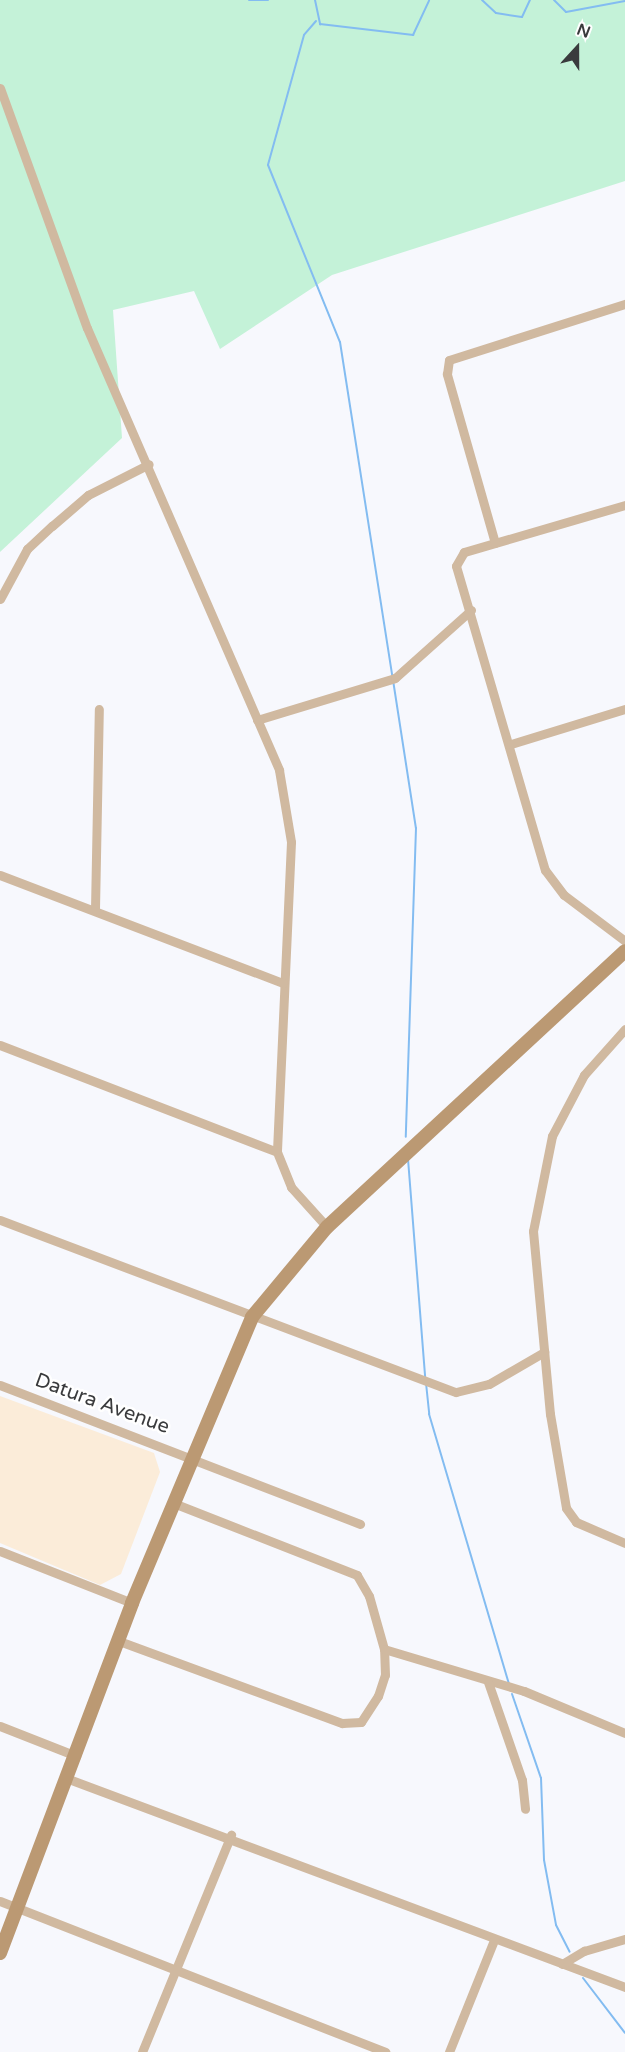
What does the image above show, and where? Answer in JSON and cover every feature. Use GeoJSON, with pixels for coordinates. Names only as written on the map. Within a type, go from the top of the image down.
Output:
{"type":"FeatureCollection","features":[{"type":"Feature","properties":{"kind":"main road"},"geometry":{"type":"LineString","coordinates":[[0,1953],[132,1604],[252,1317],[327,1227],[625,951]]}},
{"type":"Feature","properties":{"kind":"street"},"geometry":{"type":"LineString","coordinates":[[0,88],[87,328],[148,464],[257,720],[289,809],[277,1152],[291,1187],[327,1227]]}},
{"type":"Feature","properties":{"kind":"street"},"geometry":{"type":"LineString","coordinates":[[495,543],[447,374],[449,360],[625,304]]}},
{"type":"Feature","properties":{"kind":"street"},"geometry":{"type":"LineString","coordinates":[[0,599],[27,549],[52,526],[88,495],[148,464]]}},
{"type":"Feature","properties":{"kind":"street"},"geometry":{"type":"LineString","coordinates":[[625,505],[464,552],[457,559],[545,870],[564,895],[625,941]]}},
{"type":"Feature","properties":{"kind":"street"},"geometry":{"type":"LineString","coordinates":[[257,720],[380,682],[409,670],[471,610]]}},
{"type":"Feature","properties":{"kind":"street"},"geometry":{"type":"LineString","coordinates":[[511,744],[625,709]]}},
{"type":"Feature","properties":{"kind":"street"},"geometry":{"type":"LineString","coordinates":[[95,909],[99,710]]}},
{"type":"Feature","properties":{"kind":"street"},"geometry":{"type":"LineString","coordinates":[[0,874],[283,983]]}},
{"type":"Feature","properties":{"kind":"street"},"geometry":{"type":"LineString","coordinates":[[625,1029],[584,1075],[547,1148],[533,1231],[544,1352],[566,1508],[576,1522],[625,1543]]}},
{"type":"Feature","properties":{"kind":"street"},"geometry":{"type":"LineString","coordinates":[[0,1045],[277,1152]]}},
{"type":"Feature","properties":{"kind":"street"},"geometry":{"type":"LineString","coordinates":[[0,1220],[426,1383],[469,1391],[544,1352]]}},
{"type":"Feature","properties":{"kind":"street","name":"Datura Avenue"},"geometry":{"type":"LineString","coordinates":[[0,1385],[192,1457],[360,1524]]}},
{"type":"Feature","properties":{"kind":"street"},"geometry":{"type":"LineString","coordinates":[[118,1641],[352,1724],[361,1722],[378,1696],[385,1675],[384,1649],[369,1596],[357,1575],[173,1503]]}},
{"type":"Feature","properties":{"kind":"street"},"geometry":{"type":"LineString","coordinates":[[0,1551],[132,1604]]}},
{"type":"Feature","properties":{"kind":"street"},"geometry":{"type":"LineString","coordinates":[[384,1649],[488,1682],[625,1732]]}},
{"type":"Feature","properties":{"kind":"street"},"geometry":{"type":"LineString","coordinates":[[488,1682],[522,1780],[525,1809]]}},
{"type":"Feature","properties":{"kind":"street"},"geometry":{"type":"LineString","coordinates":[[0,1726],[76,1756]]}},
{"type":"Feature","properties":{"kind":"street"},"geometry":{"type":"LineString","coordinates":[[66,1778],[231,1835],[494,1940],[625,1987]]}},
{"type":"Feature","properties":{"kind":"street"},"geometry":{"type":"LineString","coordinates":[[145,2050],[178,1974],[231,1835]]}},
{"type":"Feature","properties":{"kind":"street"},"geometry":{"type":"LineString","coordinates":[[0,1901],[178,1974],[386,2052]]}},
{"type":"Feature","properties":{"kind":"street"},"geometry":{"type":"LineString","coordinates":[[562,1964],[584,1951],[625,1939]]}},
{"type":"Feature","properties":{"kind":"street"},"geometry":{"type":"LineString","coordinates":[[449,2052],[494,1940]]}},
{"type":"Feature","properties":{"kind":"shaded area"},"geometry":{"type":"Polygon","coordinates":[[[0,1396],[154,1453],[160,1472],[121,1574],[100,1585],[0,1543],[0,1396]]]}},
{"type":"Feature","properties":{"kind":"green space"},"geometry":{"type":"Polygon","coordinates":[[[0,0],[625,0],[625,181],[332,275],[220,349],[194,291],[113,310],[122,438],[0,552],[0,0]]]}},
{"type":"Feature","properties":{"kind":"waterway"},"geometry":{"type":"LineString","coordinates":[[249,0],[268,0]]}},
{"type":"Feature","properties":{"kind":"waterway"},"geometry":{"type":"LineString","coordinates":[[315,0],[320,24],[413,35],[429,0]]}},
{"type":"Feature","properties":{"kind":"waterway"},"geometry":{"type":"LineString","coordinates":[[482,0],[496,13],[522,17],[530,0]]}},
{"type":"Feature","properties":{"kind":"waterway"},"geometry":{"type":"LineString","coordinates":[[554,0],[566,12],[625,1]]}},
{"type":"Feature","properties":{"kind":"waterway"},"geometry":{"type":"LineString","coordinates":[[316,21],[304,35],[268,165],[340,342],[392,675]]}},
{"type":"Feature","properties":{"kind":"waterway"},"geometry":{"type":"LineString","coordinates":[[393,680],[416,828],[406,1137]]}},
{"type":"Feature","properties":{"kind":"waterway"},"geometry":{"type":"LineString","coordinates":[[408,1159],[425,1377]]}},
{"type":"Feature","properties":{"kind":"waterway"},"geometry":{"type":"LineString","coordinates":[[426,1383],[429,1414],[509,1684]]}},
{"type":"Feature","properties":{"kind":"waterway"},"geometry":{"type":"LineString","coordinates":[[512,1694],[541,1778],[544,1860],[556,1925],[570,1952]]}},
{"type":"Feature","properties":{"kind":"waterway"},"geometry":{"type":"LineString","coordinates":[[583,1978],[625,2033]]}}]}
